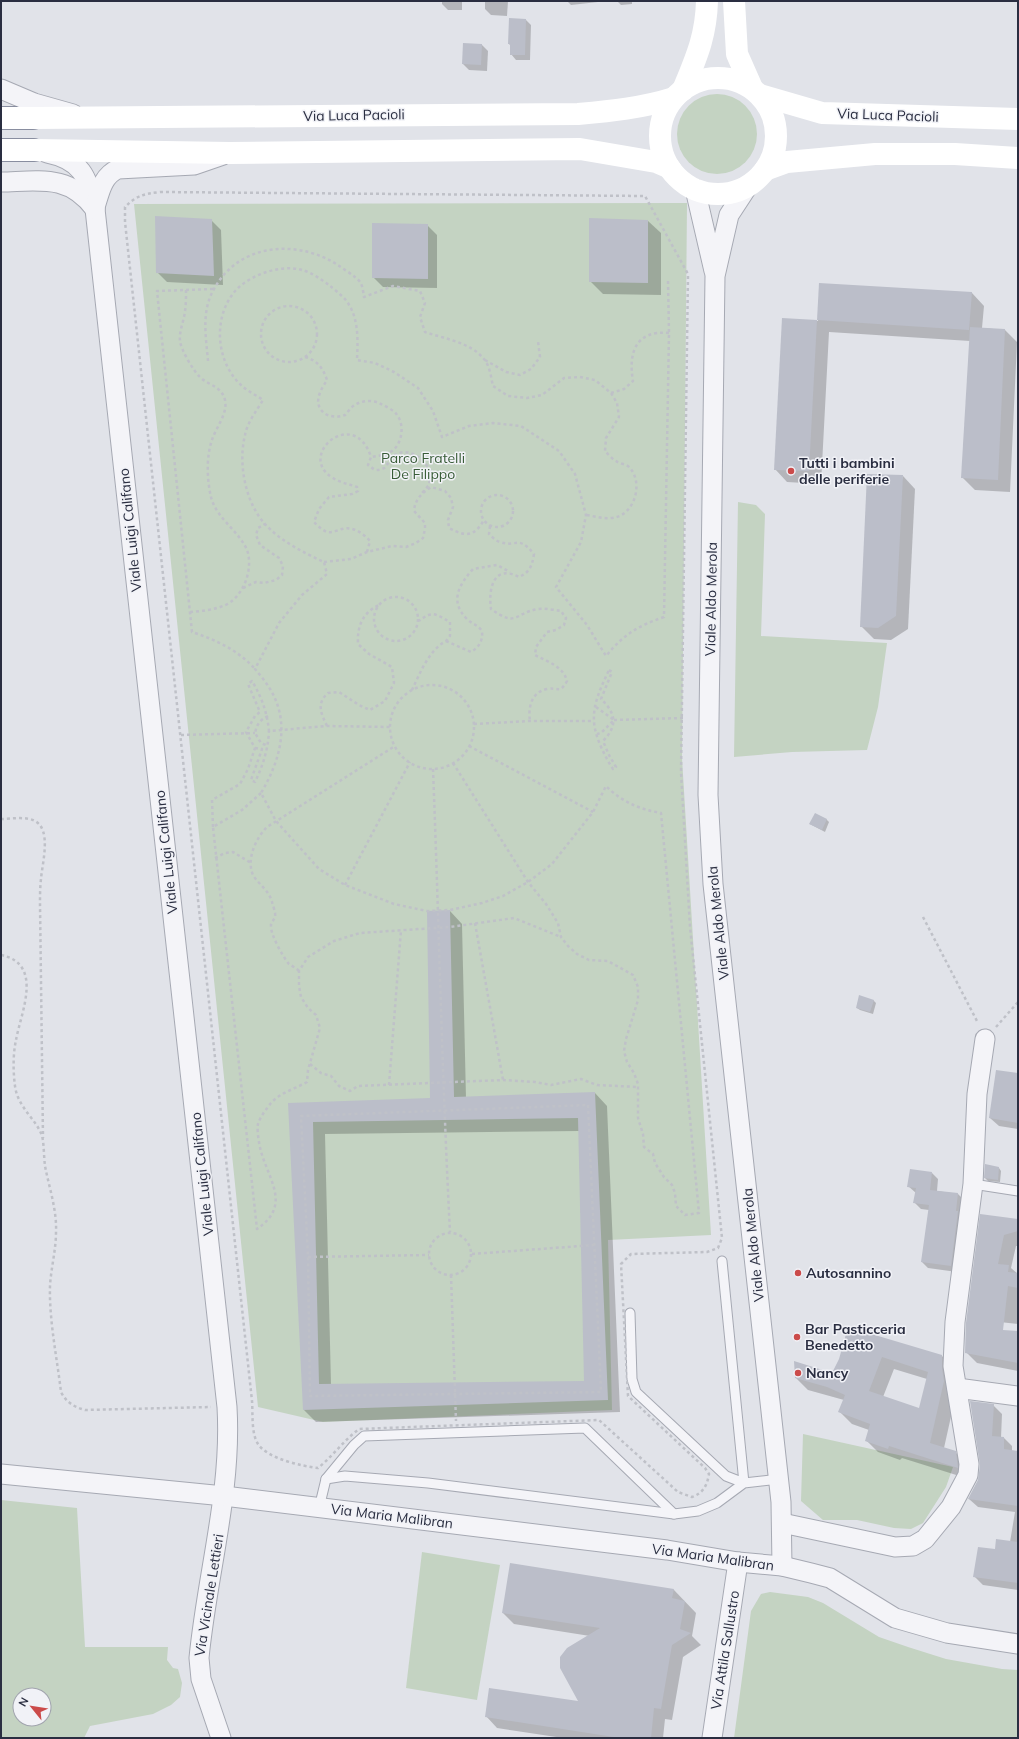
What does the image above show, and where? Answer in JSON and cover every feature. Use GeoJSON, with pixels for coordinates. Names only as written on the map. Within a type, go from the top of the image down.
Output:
{"type":"FeatureCollection","features":[{"type":"Feature","properties":{"kind":"main road"},"geometry":{"type":"LineString","coordinates":[[707,1],[706,26],[701,47],[678,94],[666,111],[661,125],[661,140],[663,155],[670,168],[681,180],[696,189],[713,194],[731,192],[748,186],[765,170],[775,149],[776,137],[772,114],[767,104],[756,91],[738,54],[734,1]]}},
{"type":"Feature","properties":{"kind":"main road"},"geometry":{"type":"LineString","coordinates":[[678,94],[695,82],[709,78],[732,80],[756,91]]}},
{"type":"Feature","properties":{"kind":"main road","name":"Via Luca Pacioli"},"geometry":{"type":"LineString","coordinates":[[756,91],[822,113],[1018,119]]}},
{"type":"Feature","properties":{"kind":"main road","name":"Via Luca Pacioli"},"geometry":{"type":"LineString","coordinates":[[1,118],[578,114],[644,107],[678,94]]}},
{"type":"Feature","properties":{"kind":"main road"},"geometry":{"type":"LineString","coordinates":[[1,150],[230,152],[580,149],[656,162],[670,168]]}},
{"type":"Feature","properties":{"kind":"main road"},"geometry":{"type":"LineString","coordinates":[[765,170],[787,162],[874,154],[955,154],[1018,158]]}},
{"type":"Feature","properties":{"kind":"street"},"geometry":{"type":"LineString","coordinates":[[1,89],[34,103],[90,118]]}},
{"type":"Feature","properties":{"kind":"street","name":"Viale Luigi Califano"},"geometry":{"type":"LineString","coordinates":[[34,150],[64,157],[75,164],[90,185],[95,208],[227,1407],[228,1452],[224,1496]]}},
{"type":"Feature","properties":{"kind":"street","name":"Viale Luigi Califano"},"geometry":{"type":"LineString","coordinates":[[95,208],[103,181],[111,172],[118,169],[194,165],[230,152]]}},
{"type":"Feature","properties":{"kind":"street"},"geometry":{"type":"LineString","coordinates":[[1,182],[58,182],[77,190],[86,197],[95,208]]}},
{"type":"Feature","properties":{"kind":"street","name":"Viale Aldo Merola"},"geometry":{"type":"LineString","coordinates":[[748,186],[729,215],[715,276],[708,795],[713,884],[779,1479],[782,1523],[782,1566]]}},
{"type":"Feature","properties":{"kind":"street","name":"Viale Aldo Merola"},"geometry":{"type":"LineString","coordinates":[[696,189],[715,276]]}},
{"type":"Feature","properties":{"kind":"street"},"geometry":{"type":"LineString","coordinates":[[782,1523],[895,1547],[912,1546],[925,1539],[951,1507],[968,1475],[969,1464],[956,1388],[954,1366],[955,1322],[973,1184],[977,1094],[985,1039]]}},
{"type":"Feature","properties":{"kind":"street"},"geometry":{"type":"LineString","coordinates":[[956,1388],[1018,1396]]}},
{"type":"Feature","properties":{"kind":"street","name":"Via Maria Malibran"},"geometry":{"type":"LineString","coordinates":[[1,1474],[224,1496],[667,1550],[738,1562],[782,1566],[830,1578],[895,1618],[947,1633],[1018,1644]]}},
{"type":"Feature","properties":{"kind":"street","name":"Via Vicinale Lettieri"},"geometry":{"type":"LineString","coordinates":[[221,1738],[201,1679],[199,1658],[224,1496]]}},
{"type":"Feature","properties":{"kind":"street","name":"Via Attila Sallustro"},"geometry":{"type":"LineString","coordinates":[[712,1738],[738,1562]]}},
{"type":"Feature","properties":{"kind":"lane"},"geometry":{"type":"LineString","coordinates":[[973,1184],[1018,1191]]}},
{"type":"Feature","properties":{"kind":"lane"},"geometry":{"type":"LineString","coordinates":[[722,1261],[744,1483]]}},
{"type":"Feature","properties":{"kind":"lane"},"geometry":{"type":"LineString","coordinates":[[630,1313],[632,1379],[636,1392],[726,1476],[744,1483],[779,1479]]}},
{"type":"Feature","properties":{"kind":"lane"},"geometry":{"type":"LineString","coordinates":[[319,1508],[326,1479],[354,1444],[364,1436],[585,1428],[674,1514]]}},
{"type":"Feature","properties":{"kind":"lane"},"geometry":{"type":"LineString","coordinates":[[326,1479],[345,1476],[428,1483],[674,1514],[698,1511],[717,1503],[744,1483]]}},
{"type":"Feature","properties":{"kind":"path"},"geometry":{"type":"LineString","coordinates":[[160,192],[645,196],[688,274],[683,718],[681,772],[690,927],[722,1238],[718,1248],[707,1252],[631,1254],[621,1264],[628,1396],[706,1468],[709,1474],[707,1485],[699,1494],[692,1497],[678,1492],[600,1420],[359,1429],[318,1468],[302,1466],[273,1456],[259,1445],[254,1429],[180,736],[125,222],[125,208],[134,198],[160,192]]}},
{"type":"Feature","properties":{"kind":"path"},"geometry":{"type":"LineString","coordinates":[[208,361],[205,313],[213,290],[230,267],[248,256],[273,249],[296,250],[319,254],[338,265],[360,281],[364,297],[393,286],[420,291],[425,303],[420,317],[425,332],[461,343],[474,349],[485,360],[506,372],[520,375],[531,368],[540,357],[538,341]]}},
{"type":"Feature","properties":{"kind":"path"},"geometry":{"type":"LineString","coordinates":[[367,552],[370,540],[365,534],[357,530],[340,529],[334,532],[328,532],[314,522],[319,509],[329,497],[352,494],[358,491],[357,487],[333,478],[324,471],[320,455],[325,445],[333,438],[342,435],[354,436],[362,440],[369,450],[371,458],[368,465],[375,470],[381,470],[386,467],[393,456],[400,453],[415,455],[422,460],[431,472],[429,485],[414,504],[414,511],[425,523],[422,538],[416,543],[406,547],[392,546],[367,552],[351,559],[324,562],[305,554],[265,524],[251,502],[243,477],[245,434],[264,400],[240,385],[222,356],[220,329],[225,308],[237,289],[256,276],[280,268],[302,270],[326,283],[345,299],[356,321],[357,360],[388,369],[418,388],[433,411],[442,437],[469,426],[493,424],[521,426],[559,451],[575,474],[586,515],[581,542],[556,587],[587,626],[606,656],[618,641],[633,630],[664,617],[669,333],[668,281]]}},
{"type":"Feature","properties":{"kind":"path"},"geometry":{"type":"LineString","coordinates":[[186,290],[185,311],[180,341],[186,356],[199,376],[220,390],[225,399],[225,408],[208,453],[211,498],[246,550],[250,565],[247,581],[242,589],[224,606],[190,612]]}},
{"type":"Feature","properties":{"kind":"path"},"geometry":{"type":"LineString","coordinates":[[213,290],[157,291],[192,632],[210,638],[230,648],[255,669],[270,689],[278,707],[282,731],[280,750],[271,776],[260,793],[242,810],[213,827]]}},
{"type":"Feature","properties":{"kind":"path"},"geometry":{"type":"LineString","coordinates":[[305,357],[314,346],[317,333],[315,323],[303,310],[295,306],[276,308],[269,314],[261,330],[265,348],[271,355],[283,361],[297,361],[305,357],[312,359],[319,364],[327,380],[319,395],[318,403],[322,411],[330,416],[339,417],[346,414],[357,403],[366,401],[377,402],[397,414],[401,421],[402,430],[401,439],[397,446],[392,451],[371,458]]}},
{"type":"Feature","properties":{"kind":"path"},"geometry":{"type":"LineString","coordinates":[[611,393],[624,389],[633,381],[631,368],[633,355],[638,343],[646,335],[657,332],[669,333]]}},
{"type":"Feature","properties":{"kind":"path"},"geometry":{"type":"LineString","coordinates":[[485,360],[493,386],[508,396],[527,398],[542,395],[564,378],[580,377],[595,380],[611,393],[617,403],[619,417],[606,438],[605,451],[616,461],[629,467],[636,478],[637,491],[632,504],[624,513],[612,518],[586,515]]}},
{"type":"Feature","properties":{"kind":"path"},"geometry":{"type":"LineString","coordinates":[[422,494],[431,487],[445,491],[451,498],[453,507],[448,520],[450,528],[460,534],[472,534],[479,529],[484,520]]}},
{"type":"Feature","properties":{"kind":"path"},"geometry":{"type":"LineString","coordinates":[[499,496],[509,501],[512,511],[509,520],[500,526],[490,526],[484,520],[481,510],[482,505],[489,497],[499,496]]}},
{"type":"Feature","properties":{"kind":"path"},"geometry":{"type":"LineString","coordinates":[[242,589],[256,582],[264,584],[276,580],[282,574],[283,566],[279,558],[260,545],[256,535],[258,528],[265,524]]}},
{"type":"Feature","properties":{"kind":"path"},"geometry":{"type":"LineString","coordinates":[[446,641],[471,652],[477,648],[481,642],[482,630],[478,625],[468,620],[464,616],[457,601],[457,592],[461,584],[473,569],[497,565],[519,577],[528,573],[533,564],[534,554],[527,546],[520,542],[499,542],[489,534],[490,526]]}},
{"type":"Feature","properties":{"kind":"path"},"geometry":{"type":"LineString","coordinates":[[255,669],[279,623],[302,595],[327,574],[324,562]]}},
{"type":"Feature","properties":{"kind":"path"},"geometry":{"type":"LineString","coordinates":[[512,573],[504,573],[496,578],[491,587],[491,608],[504,618],[516,618],[538,609],[560,611],[566,618],[564,625],[556,630],[547,632],[540,639],[536,647],[535,655],[558,666],[565,673],[568,681],[564,688],[540,691],[534,696],[529,707],[530,721]]}},
{"type":"Feature","properties":{"kind":"path"},"geometry":{"type":"LineString","coordinates":[[328,726],[322,715],[320,706],[322,698],[328,693],[339,692],[359,706],[370,710],[385,701],[394,683],[392,667],[369,654],[358,644],[360,623],[370,609],[379,605],[390,597],[405,598],[411,602],[415,608],[418,614],[418,622]]}},
{"type":"Feature","properties":{"kind":"path"},"geometry":{"type":"LineString","coordinates":[[379,605],[375,612],[375,626],[379,633],[391,640],[405,639],[412,635],[418,622],[427,614],[435,613],[450,622],[450,636],[446,641],[438,645],[422,668],[411,690]]}},
{"type":"Feature","properties":{"kind":"path"},"geometry":{"type":"LineString","coordinates":[[609,670],[612,672],[602,699],[610,708],[614,720],[610,734],[603,741],[616,767],[613,769],[605,757],[597,734],[594,721],[596,707],[598,695],[609,670]]}},
{"type":"Feature","properties":{"kind":"path"},"geometry":{"type":"LineString","coordinates":[[252,681],[261,697],[268,716],[269,731],[268,746],[264,763],[255,782],[251,780],[262,749],[256,748],[246,732],[254,716],[260,712],[248,684],[252,681]]}},
{"type":"Feature","properties":{"kind":"path"},"geometry":{"type":"LineString","coordinates":[[425,685],[439,685],[452,690],[463,698],[471,710],[474,724],[473,736],[469,746],[462,756],[453,763],[433,769],[421,767],[410,762],[401,755],[395,746],[390,727],[396,706],[403,697],[411,690],[425,685]]}},
{"type":"Feature","properties":{"kind":"path"},"geometry":{"type":"LineString","coordinates":[[596,707],[614,720],[683,718]]}},
{"type":"Feature","properties":{"kind":"path"},"geometry":{"type":"LineString","coordinates":[[268,716],[260,720],[256,726],[255,733],[261,743],[268,746]]}},
{"type":"Feature","properties":{"kind":"path"},"geometry":{"type":"LineString","coordinates":[[597,734],[601,733],[614,720]]}},
{"type":"Feature","properties":{"kind":"path"},"geometry":{"type":"LineString","coordinates":[[474,724],[530,721],[594,721]]}},
{"type":"Feature","properties":{"kind":"path"},"geometry":{"type":"LineString","coordinates":[[269,731],[328,726],[390,727]]}},
{"type":"Feature","properties":{"kind":"path"},"geometry":{"type":"LineString","coordinates":[[180,736],[246,732],[255,733]]}},
{"type":"Feature","properties":{"kind":"path"},"geometry":{"type":"LineString","coordinates":[[300,971],[290,964],[277,944],[270,925],[275,917],[272,900],[267,890],[253,874],[251,863],[252,853],[261,833],[276,821],[395,746]]}},
{"type":"Feature","properties":{"kind":"path"},"geometry":{"type":"LineString","coordinates":[[469,746],[593,812]]}},
{"type":"Feature","properties":{"kind":"path"},"geometry":{"type":"LineString","coordinates":[[256,748],[248,769],[240,784],[212,800],[215,858],[257,1229],[273,1214],[276,1201],[274,1186],[261,1155],[258,1124],[271,1103],[281,1094],[296,1089],[307,1082],[310,1064],[320,1028],[316,1015],[308,1008],[301,996],[298,986],[300,971],[308,957],[334,941],[360,933],[439,928],[514,918],[561,937]]}},
{"type":"Feature","properties":{"kind":"path"},"geometry":{"type":"LineString","coordinates":[[345,885],[410,762]]}},
{"type":"Feature","properties":{"kind":"path"},"geometry":{"type":"LineString","coordinates":[[260,793],[276,821],[319,869],[345,885],[394,904],[427,911],[450,910],[482,903],[503,896],[528,882],[552,864],[593,812],[606,786],[616,797],[629,804],[641,809],[661,813],[699,1213],[685,1215],[676,1206],[675,1193],[672,1185],[664,1177],[655,1163],[653,1154],[644,1147],[643,1134],[638,1118],[638,1087],[634,1073],[627,1062],[624,1051],[626,1038],[638,1000],[638,987],[633,975],[608,961],[589,960],[577,954],[568,946],[561,937],[558,923],[546,904],[528,882],[453,763]]}},
{"type":"Feature","properties":{"kind":"path"},"geometry":{"type":"LineString","coordinates":[[433,769],[439,928],[442,1083],[450,1232]]}},
{"type":"Feature","properties":{"kind":"path"},"geometry":{"type":"LineString","coordinates":[[1,819],[34,820],[43,831],[46,841],[41,880],[40,904],[43,1140],[45,1164],[56,1231],[50,1285],[50,1302],[61,1392],[64,1399],[77,1408],[85,1410],[227,1407]]}},
{"type":"Feature","properties":{"kind":"path"},"geometry":{"type":"LineString","coordinates":[[215,858],[225,853],[233,852],[251,863]]}},
{"type":"Feature","properties":{"kind":"path"},"geometry":{"type":"LineString","coordinates":[[923,917],[985,1039],[1018,1002]]}},
{"type":"Feature","properties":{"kind":"path"},"geometry":{"type":"LineString","coordinates":[[474,924],[503,1080]]}},
{"type":"Feature","properties":{"kind":"path"},"geometry":{"type":"LineString","coordinates":[[389,1085],[401,930]]}},
{"type":"Feature","properties":{"kind":"path"},"geometry":{"type":"LineString","coordinates":[[1,955],[17,960],[22,966],[25,976],[27,990],[25,1004],[15,1042],[15,1086],[18,1100],[40,1132],[43,1140]]}},
{"type":"Feature","properties":{"kind":"path"},"geometry":{"type":"LineString","coordinates":[[310,1064],[321,1073],[331,1076],[339,1086],[350,1091],[358,1086],[503,1080],[551,1084],[581,1079],[597,1085],[638,1087]]}},
{"type":"Feature","properties":{"kind":"path"},"geometry":{"type":"LineString","coordinates":[[588,1105],[601,1392],[310,1396],[308,1257],[301,1116],[444,1109],[588,1105]]}},
{"type":"Feature","properties":{"kind":"path"},"geometry":{"type":"LineString","coordinates":[[450,1232],[457,1233],[468,1241],[472,1254],[468,1266],[463,1271],[451,1275],[444,1274],[434,1268],[429,1256],[430,1249],[437,1237],[450,1232]]}},
{"type":"Feature","properties":{"kind":"path"},"geometry":{"type":"LineString","coordinates":[[472,1254],[594,1245]]}},
{"type":"Feature","properties":{"kind":"path"},"geometry":{"type":"LineString","coordinates":[[308,1257],[429,1256]]}},
{"type":"Feature","properties":{"kind":"path"},"geometry":{"type":"LineString","coordinates":[[451,1275],[456,1433]]}},
{"type":"Feature","properties":{"kind":"green space"},"geometry":{"type":"Polygon","coordinates":[[[717,94],[732,97],[745,106],[754,119],[757,134],[754,149],[745,162],[732,171],[717,174],[702,171],[689,162],[680,149],[677,134],[680,119],[689,106],[702,97],[717,94]]]}},
{"type":"Feature","properties":{"kind":"green space","name":"Parco Fratelli De Filippo"},"geometry":{"type":"Polygon","coordinates":[[[687,203],[682,758],[711,1235],[608,1240],[612,1410],[323,1422],[258,1407],[134,204],[687,203]]]}},
{"type":"Feature","properties":{"kind":"green space"},"geometry":{"type":"Polygon","coordinates":[[[738,502],[756,505],[765,514],[761,636],[887,643],[878,707],[867,750],[792,752],[734,757],[738,502]]]}},
{"type":"Feature","properties":{"kind":"green space"},"geometry":{"type":"Polygon","coordinates":[[[803,1434],[953,1467],[946,1487],[923,1523],[911,1529],[894,1528],[857,1520],[823,1520],[801,1501],[803,1434]]]}},
{"type":"Feature","properties":{"kind":"green space"},"geometry":{"type":"Polygon","coordinates":[[[1,1500],[77,1508],[85,1647],[168,1647],[167,1660],[173,1668],[178,1669],[182,1683],[180,1697],[171,1705],[153,1714],[90,1726],[84,1738],[1,1738],[1,1500]]]}},
{"type":"Feature","properties":{"kind":"green space"},"geometry":{"type":"Polygon","coordinates":[[[422,1552],[500,1565],[477,1700],[406,1688],[422,1552]]]}},
{"type":"Feature","properties":{"kind":"green space"},"geometry":{"type":"Polygon","coordinates":[[[770,1592],[808,1597],[823,1603],[879,1637],[946,1659],[1002,1669],[1018,1670],[1018,1738],[734,1738],[751,1611],[761,1594],[770,1592]]]}},
{"type":"Feature","properties":{"kind":"building"},"geometry":{"type":"Polygon","coordinates":[[[509,18],[526,19],[525,55],[510,55],[510,44],[508,44],[509,18]]]}},
{"type":"Feature","properties":{"kind":"building"},"geometry":{"type":"Polygon","coordinates":[[[463,43],[482,44],[481,65],[462,64],[463,43]]]}},
{"type":"Feature","properties":{"kind":"building"},"geometry":{"type":"Polygon","coordinates":[[[155,216],[212,219],[214,276],[156,273],[155,216]]]}},
{"type":"Feature","properties":{"kind":"building"},"geometry":{"type":"Polygon","coordinates":[[[589,218],[648,220],[648,283],[589,282],[589,218]]]}},
{"type":"Feature","properties":{"kind":"building"},"geometry":{"type":"Polygon","coordinates":[[[372,223],[428,224],[428,279],[372,278],[372,223]]]}},
{"type":"Feature","properties":{"kind":"building"},"geometry":{"type":"Polygon","coordinates":[[[819,283],[972,292],[969,330],[817,320],[819,283]]]}},
{"type":"Feature","properties":{"kind":"building"},"geometry":{"type":"Polygon","coordinates":[[[782,318],[817,320],[809,471],[774,470],[782,318]]]}},
{"type":"Feature","properties":{"kind":"building"},"geometry":{"type":"Polygon","coordinates":[[[970,327],[1005,329],[998,480],[961,478],[970,327]]]}},
{"type":"Feature","properties":{"kind":"building"},"geometry":{"type":"Polygon","coordinates":[[[867,474],[903,475],[896,616],[878,628],[860,627],[867,474]]]}},
{"type":"Feature","properties":{"kind":"building"},"geometry":{"type":"Polygon","coordinates":[[[815,813],[827,819],[822,830],[809,824],[815,813]]]}},
{"type":"Feature","properties":{"kind":"building"},"geometry":{"type":"Polygon","coordinates":[[[450,910],[454,1097],[595,1092],[608,1400],[303,1410],[288,1103],[430,1098],[427,911],[450,910]],[[578,1118],[313,1122],[319,1384],[584,1381],[578,1118]]]}},
{"type":"Feature","properties":{"kind":"building"},"geometry":{"type":"Polygon","coordinates":[[[859,995],[874,1000],[870,1012],[856,1008],[859,995]]]}},
{"type":"Feature","properties":{"kind":"building"},"geometry":{"type":"Polygon","coordinates":[[[996,1070],[1018,1073],[1018,1123],[989,1118],[996,1070]]]}},
{"type":"Feature","properties":{"kind":"building"},"geometry":{"type":"Polygon","coordinates":[[[985,1164],[999,1167],[998,1180],[984,1178],[985,1164]]]}},
{"type":"Feature","properties":{"kind":"building"},"geometry":{"type":"Polygon","coordinates":[[[910,1169],[932,1172],[930,1190],[958,1193],[956,1211],[958,1211],[951,1266],[921,1262],[929,1205],[913,1203],[916,1188],[907,1187],[910,1169]]]}},
{"type":"Feature","properties":{"kind":"building"},"geometry":{"type":"Polygon","coordinates":[[[980,1214],[1018,1219],[1018,1231],[1004,1235],[998,1264],[1009,1265],[1008,1272],[1018,1273],[1018,1288],[1008,1286],[1003,1330],[1018,1331],[1018,1363],[965,1353],[966,1323],[980,1214]]]}},
{"type":"Feature","properties":{"kind":"building"},"geometry":{"type":"Polygon","coordinates":[[[848,1327],[942,1355],[944,1381],[930,1443],[956,1451],[958,1468],[889,1446],[888,1449],[865,1441],[870,1424],[838,1412],[845,1395],[827,1387],[795,1378],[794,1361],[832,1373],[839,1359],[848,1327]],[[882,1357],[869,1391],[919,1408],[928,1372],[882,1357]]]}},
{"type":"Feature","properties":{"kind":"building"},"geometry":{"type":"Polygon","coordinates":[[[970,1401],[994,1404],[992,1436],[1004,1437],[1004,1449],[1018,1451],[1018,1506],[968,1499],[978,1480],[980,1465],[970,1401]]]}},
{"type":"Feature","properties":{"kind":"building"},"geometry":{"type":"Polygon","coordinates":[[[996,1539],[1018,1542],[1018,1583],[973,1577],[978,1547],[995,1549],[996,1539]]]}},
{"type":"Feature","properties":{"kind":"building"},"geometry":{"type":"Polygon","coordinates":[[[510,1563],[674,1589],[672,1598],[685,1601],[680,1629],[691,1633],[672,1645],[661,1709],[654,1708],[651,1738],[620,1738],[485,1717],[489,1688],[578,1701],[560,1668],[560,1657],[567,1648],[600,1628],[502,1613],[510,1563]]]}},
{"type":"Feature","properties":{"kind":"place","name":"Tutti i bambini delle periferie"},"geometry":{"type":"Point","coordinates":[791,471]}},
{"type":"Feature","properties":{"kind":"place","name":"Autosannino"},"geometry":{"type":"Point","coordinates":[798,1273]}},
{"type":"Feature","properties":{"kind":"place","name":"Bar Pasticceria Benedetto"},"geometry":{"type":"Point","coordinates":[797,1337]}},
{"type":"Feature","properties":{"kind":"place","name":"Nancy"},"geometry":{"type":"Point","coordinates":[798,1373]}}]}
